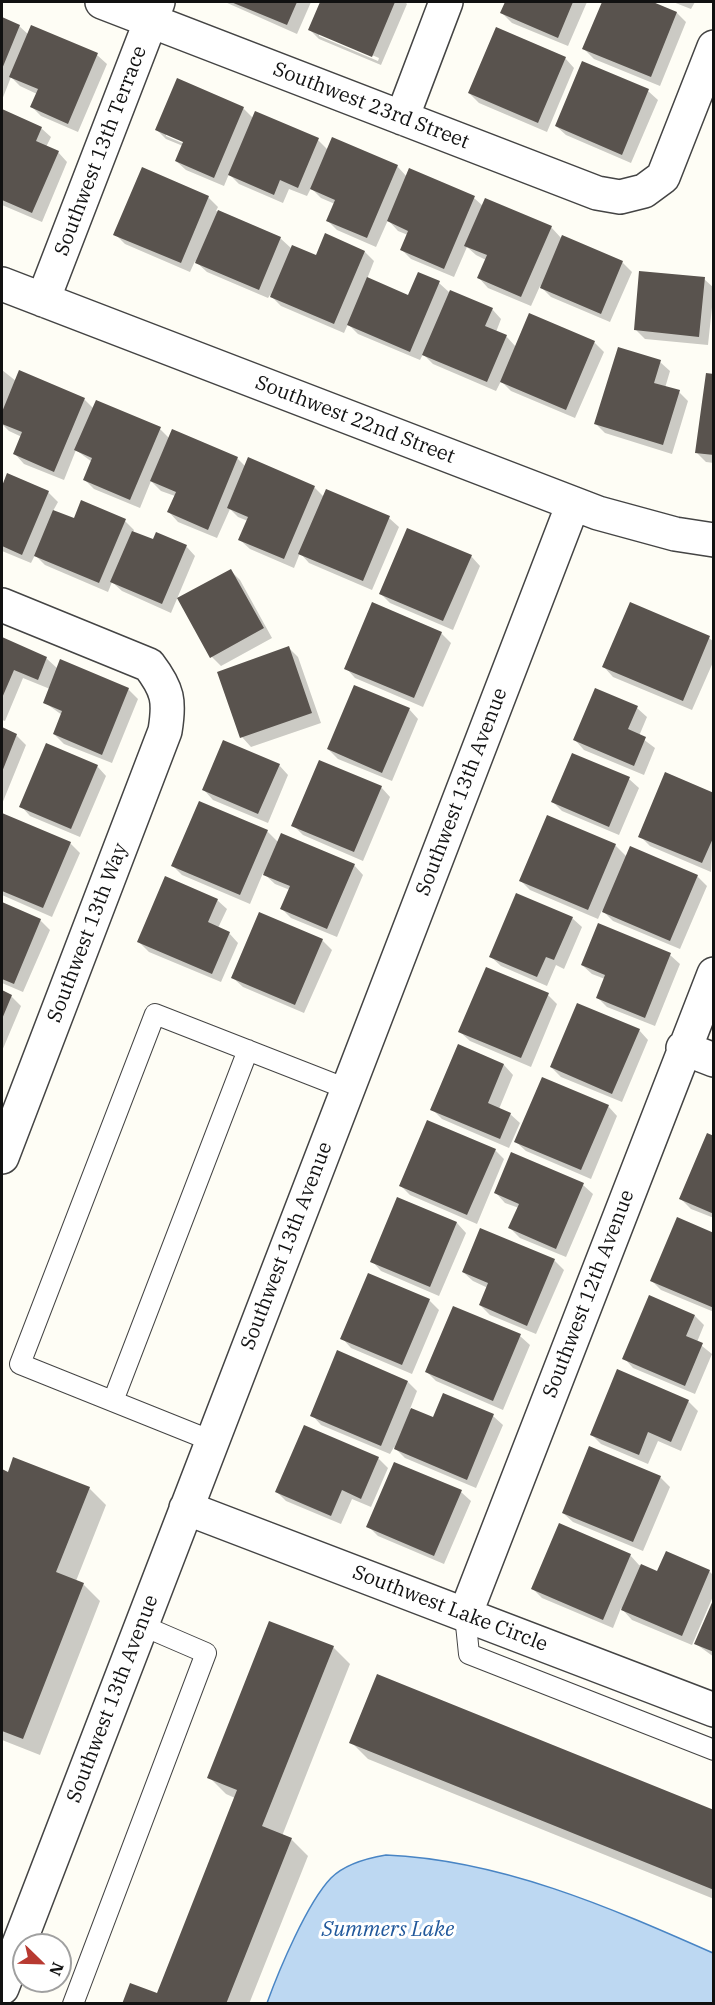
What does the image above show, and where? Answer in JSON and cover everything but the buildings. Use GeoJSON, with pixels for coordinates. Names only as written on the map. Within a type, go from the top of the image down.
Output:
{"type":"FeatureCollection","features":[{"type":"Feature","properties":{"kind":"street","name":"Southwest 23rd Street"},"geometry":{"type":"LineString","coordinates":[[102,2],[155,11],[402,118],[597,193],[620,197],[644,191],[663,177],[714,47]]}},
{"type":"Feature","properties":{"kind":"street"},"geometry":{"type":"LineString","coordinates":[[402,118],[447,2]]}},
{"type":"Feature","properties":{"kind":"street","name":"Southwest 13th Terrace"},"geometry":{"type":"LineString","coordinates":[[43,300],[155,11]]}},
{"type":"Feature","properties":{"kind":"street","name":"Southwest 22nd Street"},"geometry":{"type":"LineString","coordinates":[[2,284],[573,504],[675,534],[714,540]]}},
{"type":"Feature","properties":{"kind":"street","name":"Southwest 13th Avenue"},"geometry":{"type":"LineString","coordinates":[[2,1988],[573,504]]}},
{"type":"Feature","properties":{"kind":"street","name":"Southwest 13th Way"},"geometry":{"type":"LineString","coordinates":[[2,605],[149,665],[164,684],[169,708],[165,731],[2,1157]]}},
{"type":"Feature","properties":{"kind":"street","name":"Southwest 12th Avenue"},"geometry":{"type":"LineString","coordinates":[[465,1615],[683,1048],[714,974]]}},
{"type":"Feature","properties":{"kind":"street"},"geometry":{"type":"LineString","coordinates":[[683,1048],[714,1060]]}},
{"type":"Feature","properties":{"kind":"street","name":"Southwest Lake Circle"},"geometry":{"type":"LineString","coordinates":[[186,1508],[714,1710]]}},
{"type":"Feature","properties":{"kind":"lane"},"geometry":{"type":"LineString","coordinates":[[212,1441],[20,1364],[24,1353],[155,1014],[347,1089]]}},
{"type":"Feature","properties":{"kind":"lane"},"geometry":{"type":"LineString","coordinates":[[113,1401],[248,1050]]}},
{"type":"Feature","properties":{"kind":"lane"},"geometry":{"type":"LineString","coordinates":[[465,1615],[469,1654],[714,1750]]}},
{"type":"Feature","properties":{"kind":"lane"},"geometry":{"type":"LineString","coordinates":[[73,2004],[206,1653],[141,1625]]}},
{"type":"Feature","properties":{"kind":"water","name":"Summers Lake"},"geometry":{"type":"Polygon","coordinates":[[[386,1855],[429,1859],[513,1876],[594,1903],[713,1953],[713,2003],[267,2003],[294,1937],[322,1889],[331,1878],[350,1865],[386,1855]]]}}]}
